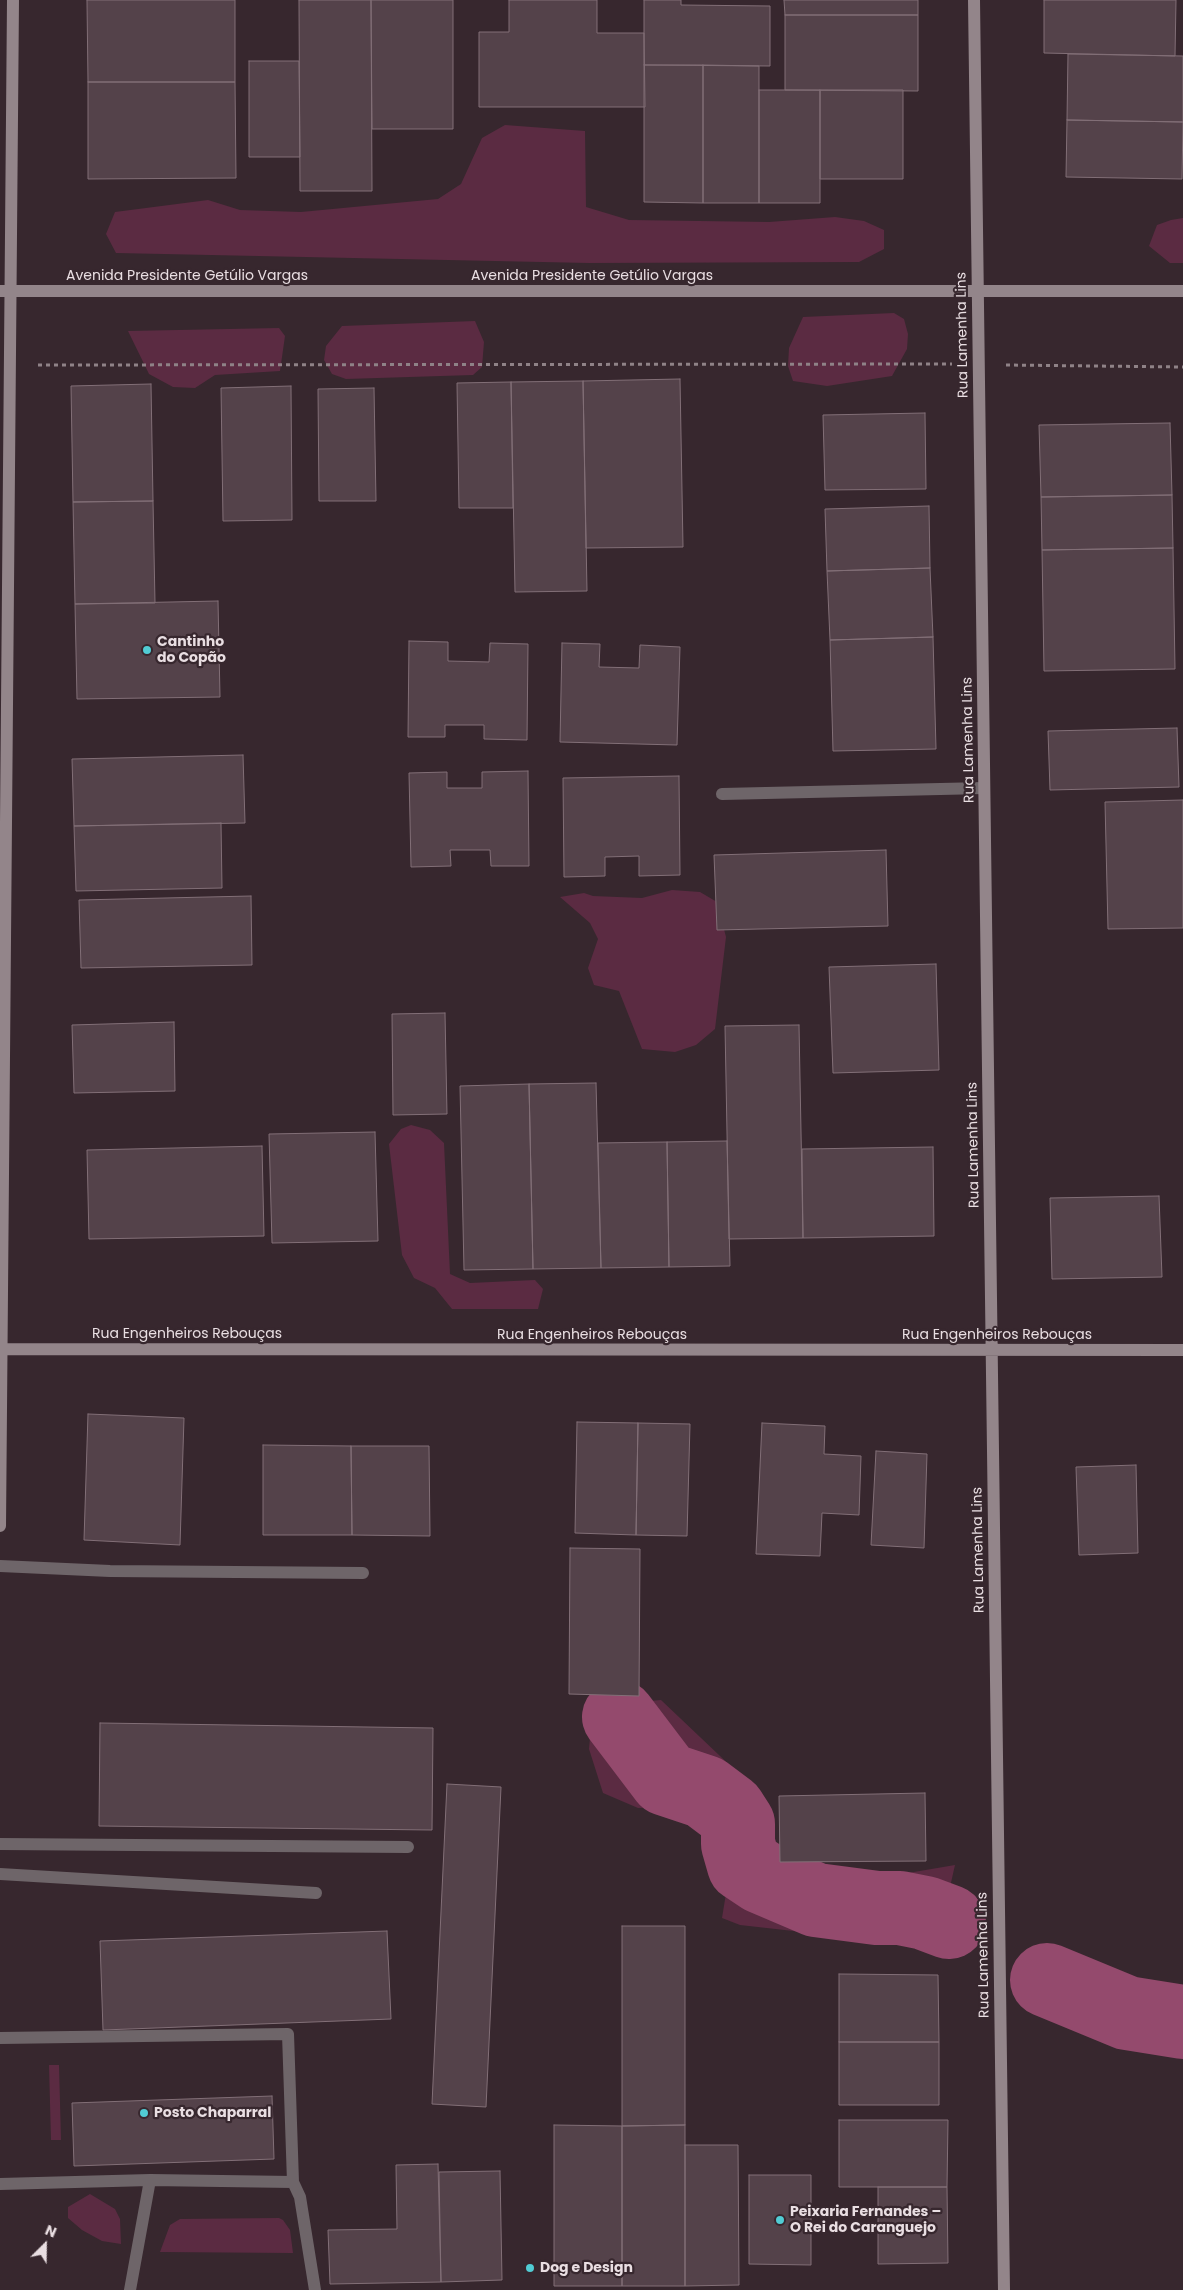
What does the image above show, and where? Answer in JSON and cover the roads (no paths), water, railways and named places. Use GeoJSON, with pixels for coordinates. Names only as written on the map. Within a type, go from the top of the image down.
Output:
{"type":"FeatureCollection","features":[{"type":"Feature","properties":{"kind":"main road"},"geometry":{"type":"LineString","coordinates":[[0,1526],[5,291],[13,0]]}},
{"type":"Feature","properties":{"kind":"main road","name":"Rua Lamenha Lins"},"geometry":{"type":"LineString","coordinates":[[974,0],[1004,2290]]}},
{"type":"Feature","properties":{"kind":"main road","name":"Avenida Presidente Getúlio Vargas"},"geometry":{"type":"LineString","coordinates":[[5,291],[1183,291]]}},
{"type":"Feature","properties":{"kind":"main road","name":"Rua Engenheiros Rebouças"},"geometry":{"type":"LineString","coordinates":[[2,1349],[1183,1350]]}},
{"type":"Feature","properties":{"kind":"lane"},"geometry":{"type":"LineString","coordinates":[[722,794],[984,788]]}},
{"type":"Feature","properties":{"kind":"lane"},"geometry":{"type":"LineString","coordinates":[[0,1566],[110,1571],[364,1573]]}},
{"type":"Feature","properties":{"kind":"lane"},"geometry":{"type":"LineString","coordinates":[[0,1844],[408,1847]]}},
{"type":"Feature","properties":{"kind":"lane"},"geometry":{"type":"LineString","coordinates":[[0,1874],[316,1893]]}},
{"type":"Feature","properties":{"kind":"lane"},"geometry":{"type":"LineString","coordinates":[[0,2038],[288,2034],[293,2182],[300,2197],[315,2290]]}},
{"type":"Feature","properties":{"kind":"lane"},"geometry":{"type":"LineString","coordinates":[[0,2184],[150,2180],[293,2182]]}},
{"type":"Feature","properties":{"kind":"lane"},"geometry":{"type":"LineString","coordinates":[[130,2290],[150,2180]]}},
{"type":"Feature","properties":{"kind":"waterway"},"geometry":{"type":"LineString","coordinates":[[619,1717],[666,1779],[705,1792],[729,1810],[738,1824],[738,1844],[744,1865],[762,1877],[816,1900],[877,1908],[900,1908],[925,1913],[949,1922]]}},
{"type":"Feature","properties":{"kind":"waterway"},"geometry":{"type":"LineString","coordinates":[[1047,1980],[1127,2013],[1183,2022]]}},
{"type":"Feature","properties":{"kind":"place","name":"Cantinho do Copão"},"geometry":{"type":"Point","coordinates":[147,650]}},
{"type":"Feature","properties":{"kind":"place","name":"Posto Chaparral"},"geometry":{"type":"Point","coordinates":[144,2113]}},
{"type":"Feature","properties":{"kind":"place","name":"Peixaria Fernandes – O Rei do Caranguejo"},"geometry":{"type":"Point","coordinates":[780,2220]}},
{"type":"Feature","properties":{"kind":"place","name":"Dog e Design"},"geometry":{"type":"Point","coordinates":[530,2268]}}]}
